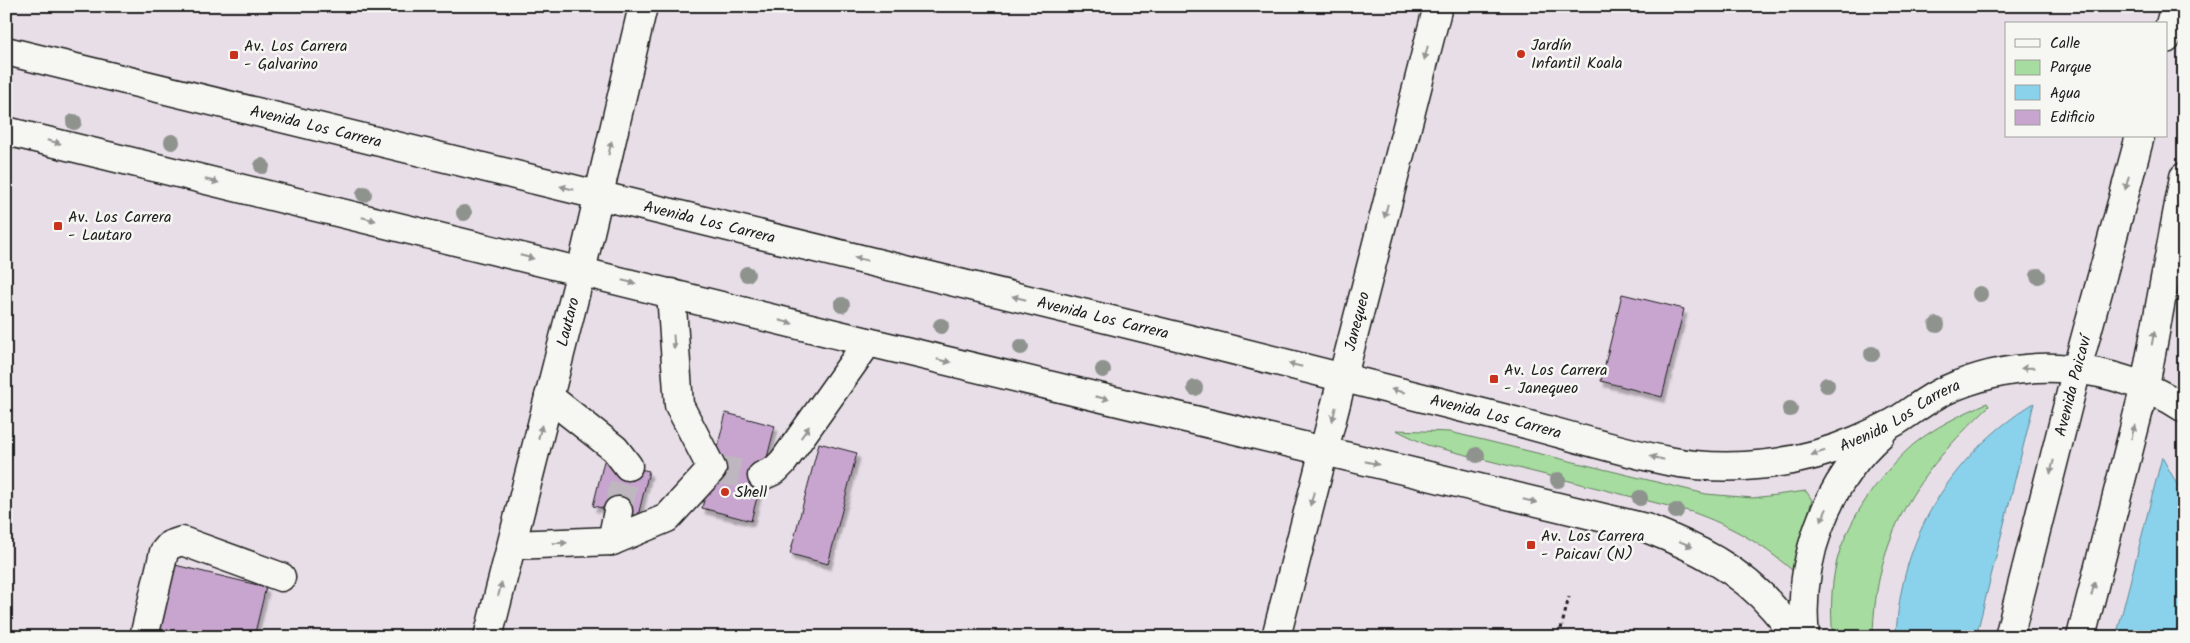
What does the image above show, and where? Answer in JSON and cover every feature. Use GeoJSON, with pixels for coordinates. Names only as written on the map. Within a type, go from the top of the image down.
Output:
{"type":"FeatureCollection","features":[{"type":"Feature","properties":{"kind":"main road","name":"Lautaro"},"geometry":{"type":"LineString","coordinates":[[488,637],[600,196],[643,6]]}},
{"type":"Feature","properties":{"kind":"main road","name":"Janequeo"},"geometry":{"type":"LineString","coordinates":[[1276,637],[1438,6]]}},
{"type":"Feature","properties":{"kind":"main road"},"geometry":{"type":"LineString","coordinates":[[2168,32],[2175,6]]}},
{"type":"Feature","properties":{"kind":"main road","name":"Avenida Los Carrera"},"geometry":{"type":"LineString","coordinates":[[6,51],[1343,377],[1671,461],[1736,466],[1769,464],[1813,455],[1855,441],[1895,422],[1918,405],[1942,391],[1986,376],[2026,368],[2077,369],[2100,373],[2144,386],[2184,408]]}},
{"type":"Feature","properties":{"kind":"main road"},"geometry":{"type":"LineString","coordinates":[[6,131],[868,342],[1646,528],[1697,549],[1744,579],[1790,626],[1794,637]]}},
{"type":"Feature","properties":{"kind":"main road","name":"Avenida Paicaví"},"geometry":{"type":"LineString","coordinates":[[2010,637],[2077,369],[2139,138]]}},
{"type":"Feature","properties":{"kind":"main road"},"geometry":{"type":"LineString","coordinates":[[2081,637],[2144,386],[2184,177]]}},
{"type":"Feature","properties":{"kind":"main road"},"geometry":{"type":"LineString","coordinates":[[512,545],[612,541],[667,518],[712,469],[679,405],[671,293]]}},
{"type":"Feature","properties":{"kind":"main road"},"geometry":{"type":"LineString","coordinates":[[762,476],[775,470],[783,462],[868,342]]}},
{"type":"Feature","properties":{"kind":"main road"},"geometry":{"type":"LineString","coordinates":[[549,398],[615,449],[628,466]]}},
{"type":"Feature","properties":{"kind":"main road"},"geometry":{"type":"LineString","coordinates":[[1805,637],[1805,586],[1813,547],[1823,516],[1834,494],[1856,462],[1877,438],[1895,422]]}},
{"type":"Feature","properties":{"kind":"main road"},"geometry":{"type":"LineString","coordinates":[[612,541],[618,511]]}},
{"type":"Feature","properties":{"kind":"main road"},"geometry":{"type":"LineString","coordinates":[[144,637],[164,552],[170,545],[182,541],[281,577]]}},
{"type":"Feature","properties":{"kind":"path"},"geometry":{"type":"LineString","coordinates":[[1559,637],[1569,597]]}},
{"type":"Feature","properties":{"kind":"green space"},"geometry":{"type":"Polygon","coordinates":[[[1987,403],[1989,406],[1941,456],[1921,482],[1905,508],[1892,537],[1882,567],[1876,600],[1873,637],[1833,637],[1832,593],[1837,560],[1846,535],[1861,506],[1891,466],[1914,444],[1949,421],[1987,403]]]}},
{"type":"Feature","properties":{"kind":"green space"},"geometry":{"type":"Polygon","coordinates":[[[1396,430],[1450,432],[1706,494],[1753,498],[1806,491],[1812,500],[1798,551],[1798,566],[1792,570],[1745,536],[1720,523],[1692,512],[1427,445],[1396,430]]]}},
{"type":"Feature","properties":{"kind":"water"},"geometry":{"type":"Polygon","coordinates":[[[2034,403],[1976,637],[1896,637],[1900,601],[1907,566],[1919,533],[1935,503],[1954,474],[1978,448],[2004,424],[2034,403]]]}},
{"type":"Feature","properties":{"kind":"water"},"geometry":{"type":"Polygon","coordinates":[[[2162,457],[2184,497],[2184,637],[2116,637],[2162,457]]]}},
{"type":"Feature","properties":{"kind":"building"},"geometry":{"type":"Polygon","coordinates":[[[1622,294],[1684,309],[1662,397],[1601,381],[1622,294]]]}},
{"type":"Feature","properties":{"kind":"building"},"geometry":{"type":"Polygon","coordinates":[[[726,413],[775,426],[751,521],[702,508],[726,413]]]}},
{"type":"Feature","properties":{"kind":"building"},"geometry":{"type":"Polygon","coordinates":[[[819,443],[857,453],[828,564],[790,554],[819,443]]]}},
{"type":"Feature","properties":{"kind":"building"},"geometry":{"type":"Polygon","coordinates":[[[604,461],[649,471],[638,516],[593,506],[604,461]]]}},
{"type":"Feature","properties":{"kind":"building"},"geometry":{"type":"Polygon","coordinates":[[[175,565],[266,587],[254,637],[158,637],[175,565]]]}},
{"type":"Feature","properties":{"kind":"building"},"geometry":{"type":"Polygon","coordinates":[[[1451,630],[1455,637],[1440,637],[1451,630]]]}},
{"type":"Feature","properties":{"kind":"tunnel"},"geometry":{"type":"LineString","coordinates":[[618,511],[628,466]]}},
{"type":"Feature","properties":{"kind":"tunnel"},"geometry":{"type":"LineString","coordinates":[[712,469],[762,476]]}},
{"type":"Feature","properties":{"kind":"place","name":"Jardín Infantil Koala"},"geometry":{"type":"Point","coordinates":[1521,54]}},
{"type":"Feature","properties":{"kind":"place","name":"Av. Los Carrera - Galvarino"},"geometry":{"type":"Point","coordinates":[234,55]}},
{"type":"Feature","properties":{"kind":"place","name":"Av. Los Carrera - Lautaro"},"geometry":{"type":"Point","coordinates":[58,226]}},
{"type":"Feature","properties":{"kind":"place","name":"Av. Los Carrera - Janequeo"},"geometry":{"type":"Point","coordinates":[1494,379]}},
{"type":"Feature","properties":{"kind":"place","name":"Shell"},"geometry":{"type":"Point","coordinates":[725,492]}},
{"type":"Feature","properties":{"kind":"place","name":"Av. Los Carrera - Paicaví (N)"},"geometry":{"type":"Point","coordinates":[1531,545]}}]}
